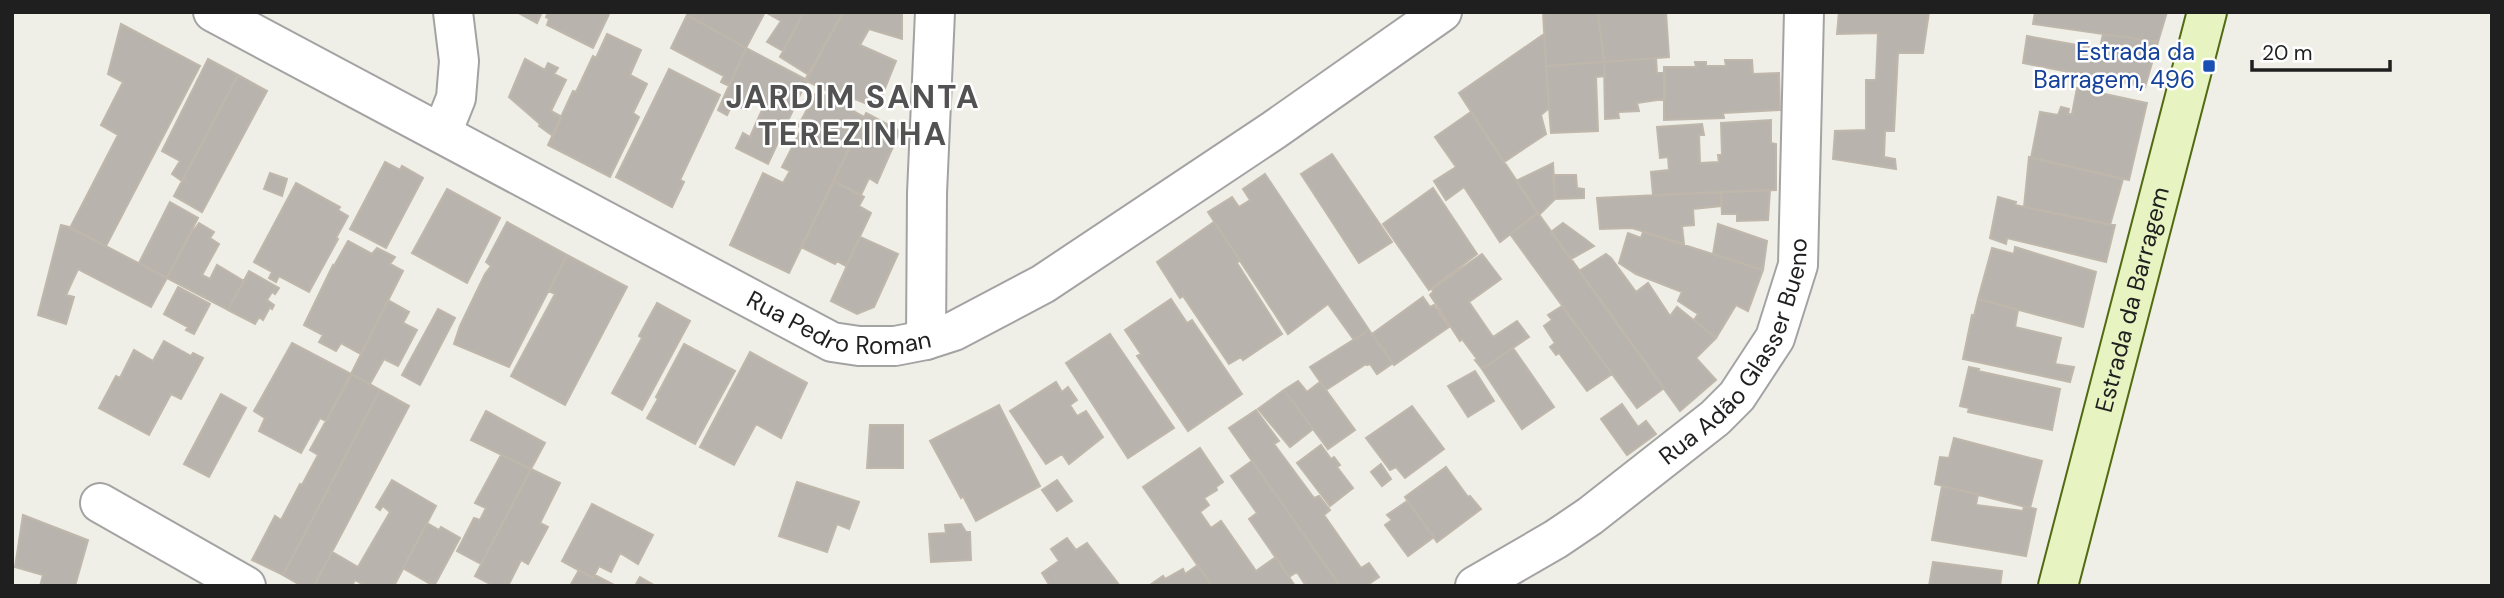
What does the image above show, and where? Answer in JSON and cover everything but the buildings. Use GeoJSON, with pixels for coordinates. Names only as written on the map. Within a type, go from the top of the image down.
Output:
{"type":"FeatureCollection","features":[{"type":"Feature","properties":{"kind":"street","name":"Rua Pedro Roman"},"geometry":{"type":"LineString","coordinates":[[213,12],[832,342],[859,346],[883,346],[926,340],[954,331],[1043,284],[1274,130],[1397,26],[1442,12]]}},
{"type":"Feature","properties":{"kind":"street"},"geometry":{"type":"LineString","coordinates":[[442,134],[456,98],[459,61],[453,12]]}},
{"type":"Feature","properties":{"kind":"street"},"geometry":{"type":"LineString","coordinates":[[926,340],[927,193],[935,12]]}},
{"type":"Feature","properties":{"kind":"street","name":"Rua Adão Glasser Bueno"},"geometry":{"type":"LineString","coordinates":[[1475,586],[1590,516],[1715,418],[1737,396],[1775,338],[1798,265],[1804,12]]}},
{"type":"Feature","properties":{"kind":"street","name":"Estrada da Barragem"},"geometry":{"type":"LineString","coordinates":[[2058,586],[2207,12]]}},
{"type":"Feature","properties":{"kind":"street"},"geometry":{"type":"LineString","coordinates":[[100,503],[246,586]]}},
{"type":"Feature","properties":{"kind":"place","name":"Estrada da Barragem, 496"},"geometry":{"type":"Point","coordinates":[2209,66]}},
{"type":"Feature","properties":{"kind":"district","name":"JARDIM SANTA TEREZINHA"},"geometry":{"type":"Point","coordinates":[853,116]}}]}
